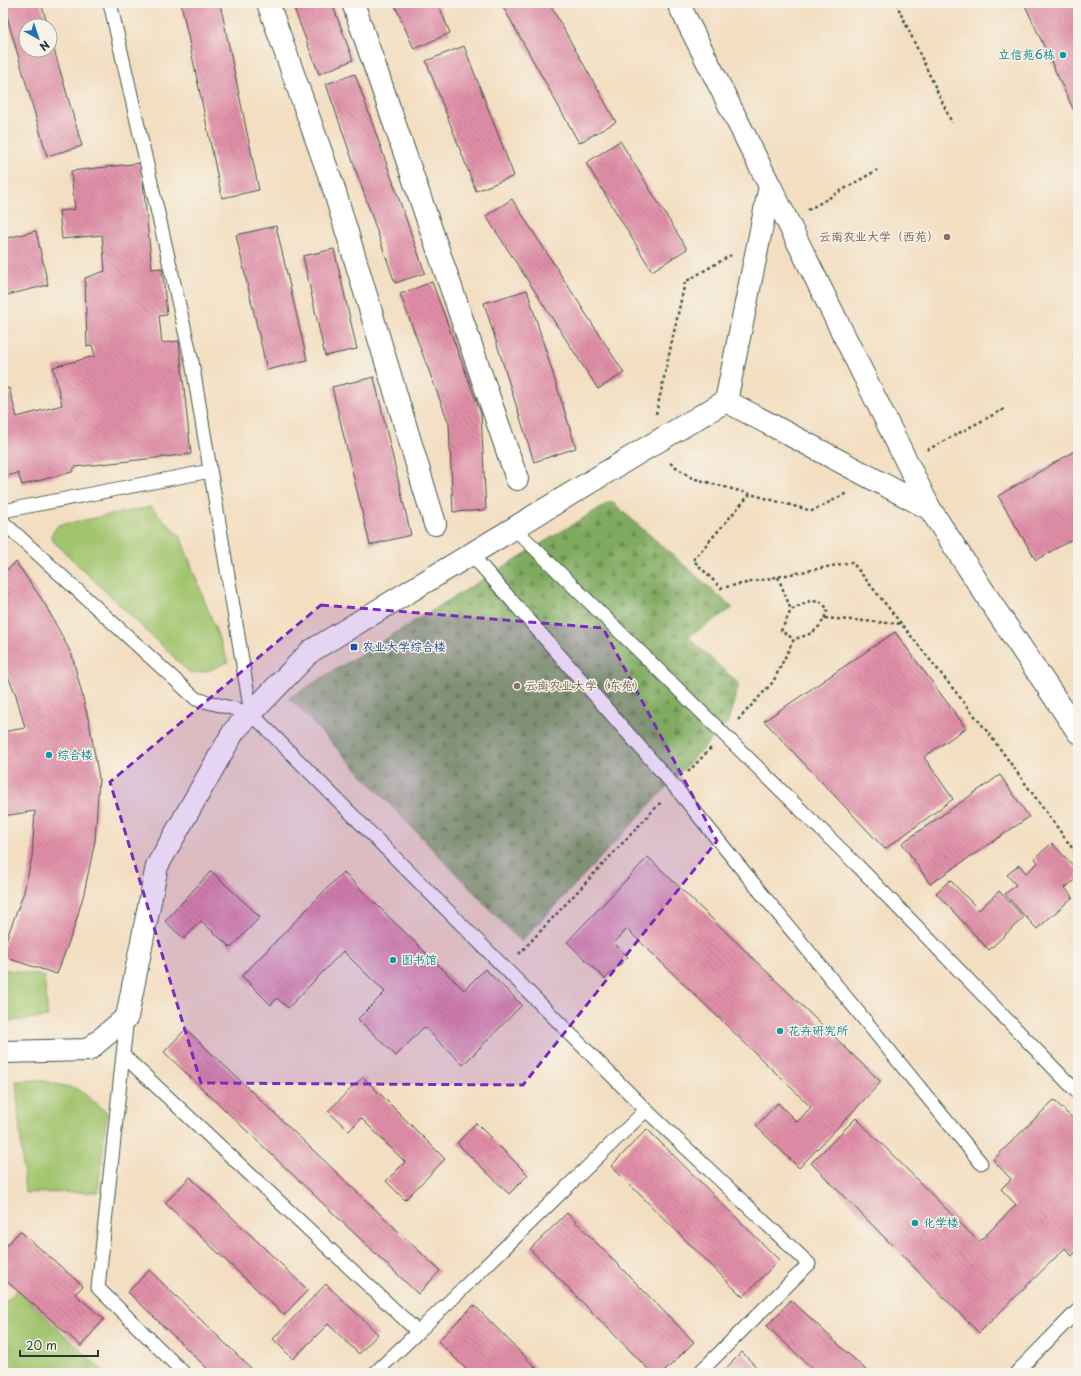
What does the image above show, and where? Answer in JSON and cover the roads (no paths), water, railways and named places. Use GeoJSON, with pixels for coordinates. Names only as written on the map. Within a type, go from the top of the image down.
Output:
{"type":"FeatureCollection","features":[{"type":"Feature","properties":{"kind":"street"},"geometry":{"type":"LineString","coordinates":[[268,3],[333,186],[435,524]]}},
{"type":"Feature","properties":{"kind":"street"},"geometry":{"type":"LineString","coordinates":[[352,3],[517,479]]}},
{"type":"Feature","properties":{"kind":"street"},"geometry":{"type":"LineString","coordinates":[[678,3],[930,510],[999,616],[1078,732]]}},
{"type":"Feature","properties":{"kind":"street"},"geometry":{"type":"LineString","coordinates":[[3,1052],[88,1050],[127,1017],[157,866],[234,731],[312,651],[726,401],[770,186]]}},
{"type":"Feature","properties":{"kind":"street"},"geometry":{"type":"LineString","coordinates":[[726,401],[930,510]]}},
{"type":"Feature","properties":{"kind":"lane"},"geometry":{"type":"LineString","coordinates":[[110,3],[192,362],[252,713]]}},
{"type":"Feature","properties":{"kind":"lane"},"geometry":{"type":"LineString","coordinates":[[3,511],[210,471]]}},
{"type":"Feature","properties":{"kind":"lane"},"geometry":{"type":"LineString","coordinates":[[3,522],[196,700],[252,713],[646,1110],[809,1264],[698,1373]]}},
{"type":"Feature","properties":{"kind":"lane"},"geometry":{"type":"LineString","coordinates":[[514,528],[857,865],[1078,1093]]}},
{"type":"Feature","properties":{"kind":"lane"},"geometry":{"type":"LineString","coordinates":[[472,554],[675,787],[981,1163]]}},
{"type":"Feature","properties":{"kind":"lane"},"geometry":{"type":"LineString","coordinates":[[127,1017],[98,1288],[184,1373]]}},
{"type":"Feature","properties":{"kind":"lane"},"geometry":{"type":"LineString","coordinates":[[124,1056],[418,1332]]}},
{"type":"Feature","properties":{"kind":"lane"},"geometry":{"type":"LineString","coordinates":[[375,1373],[646,1110]]}},
{"type":"Feature","properties":{"kind":"lane"},"geometry":{"type":"LineString","coordinates":[[1016,1373],[1078,1310]]}},
{"type":"Feature","properties":{"kind":"place","name":"立信苑6栋"},"geometry":{"type":"Point","coordinates":[1063,55]}},
{"type":"Feature","properties":{"kind":"place","name":"云南农业大学（西苑）"},"geometry":{"type":"Point","coordinates":[947,237]}},
{"type":"Feature","properties":{"kind":"place","name":"农业大学综合楼"},"geometry":{"type":"Point","coordinates":[354,647]}},
{"type":"Feature","properties":{"kind":"place","name":"云南农业大学（东苑）"},"geometry":{"type":"Point","coordinates":[517,686]}},
{"type":"Feature","properties":{"kind":"place","name":"综合楼"},"geometry":{"type":"Point","coordinates":[49,755]}},
{"type":"Feature","properties":{"kind":"place","name":"图书馆"},"geometry":{"type":"Point","coordinates":[393,960]}},
{"type":"Feature","properties":{"kind":"place","name":"花卉研究所"},"geometry":{"type":"Point","coordinates":[780,1031]}},
{"type":"Feature","properties":{"kind":"place","name":"化学楼"},"geometry":{"type":"Point","coordinates":[915,1223]}}]}
